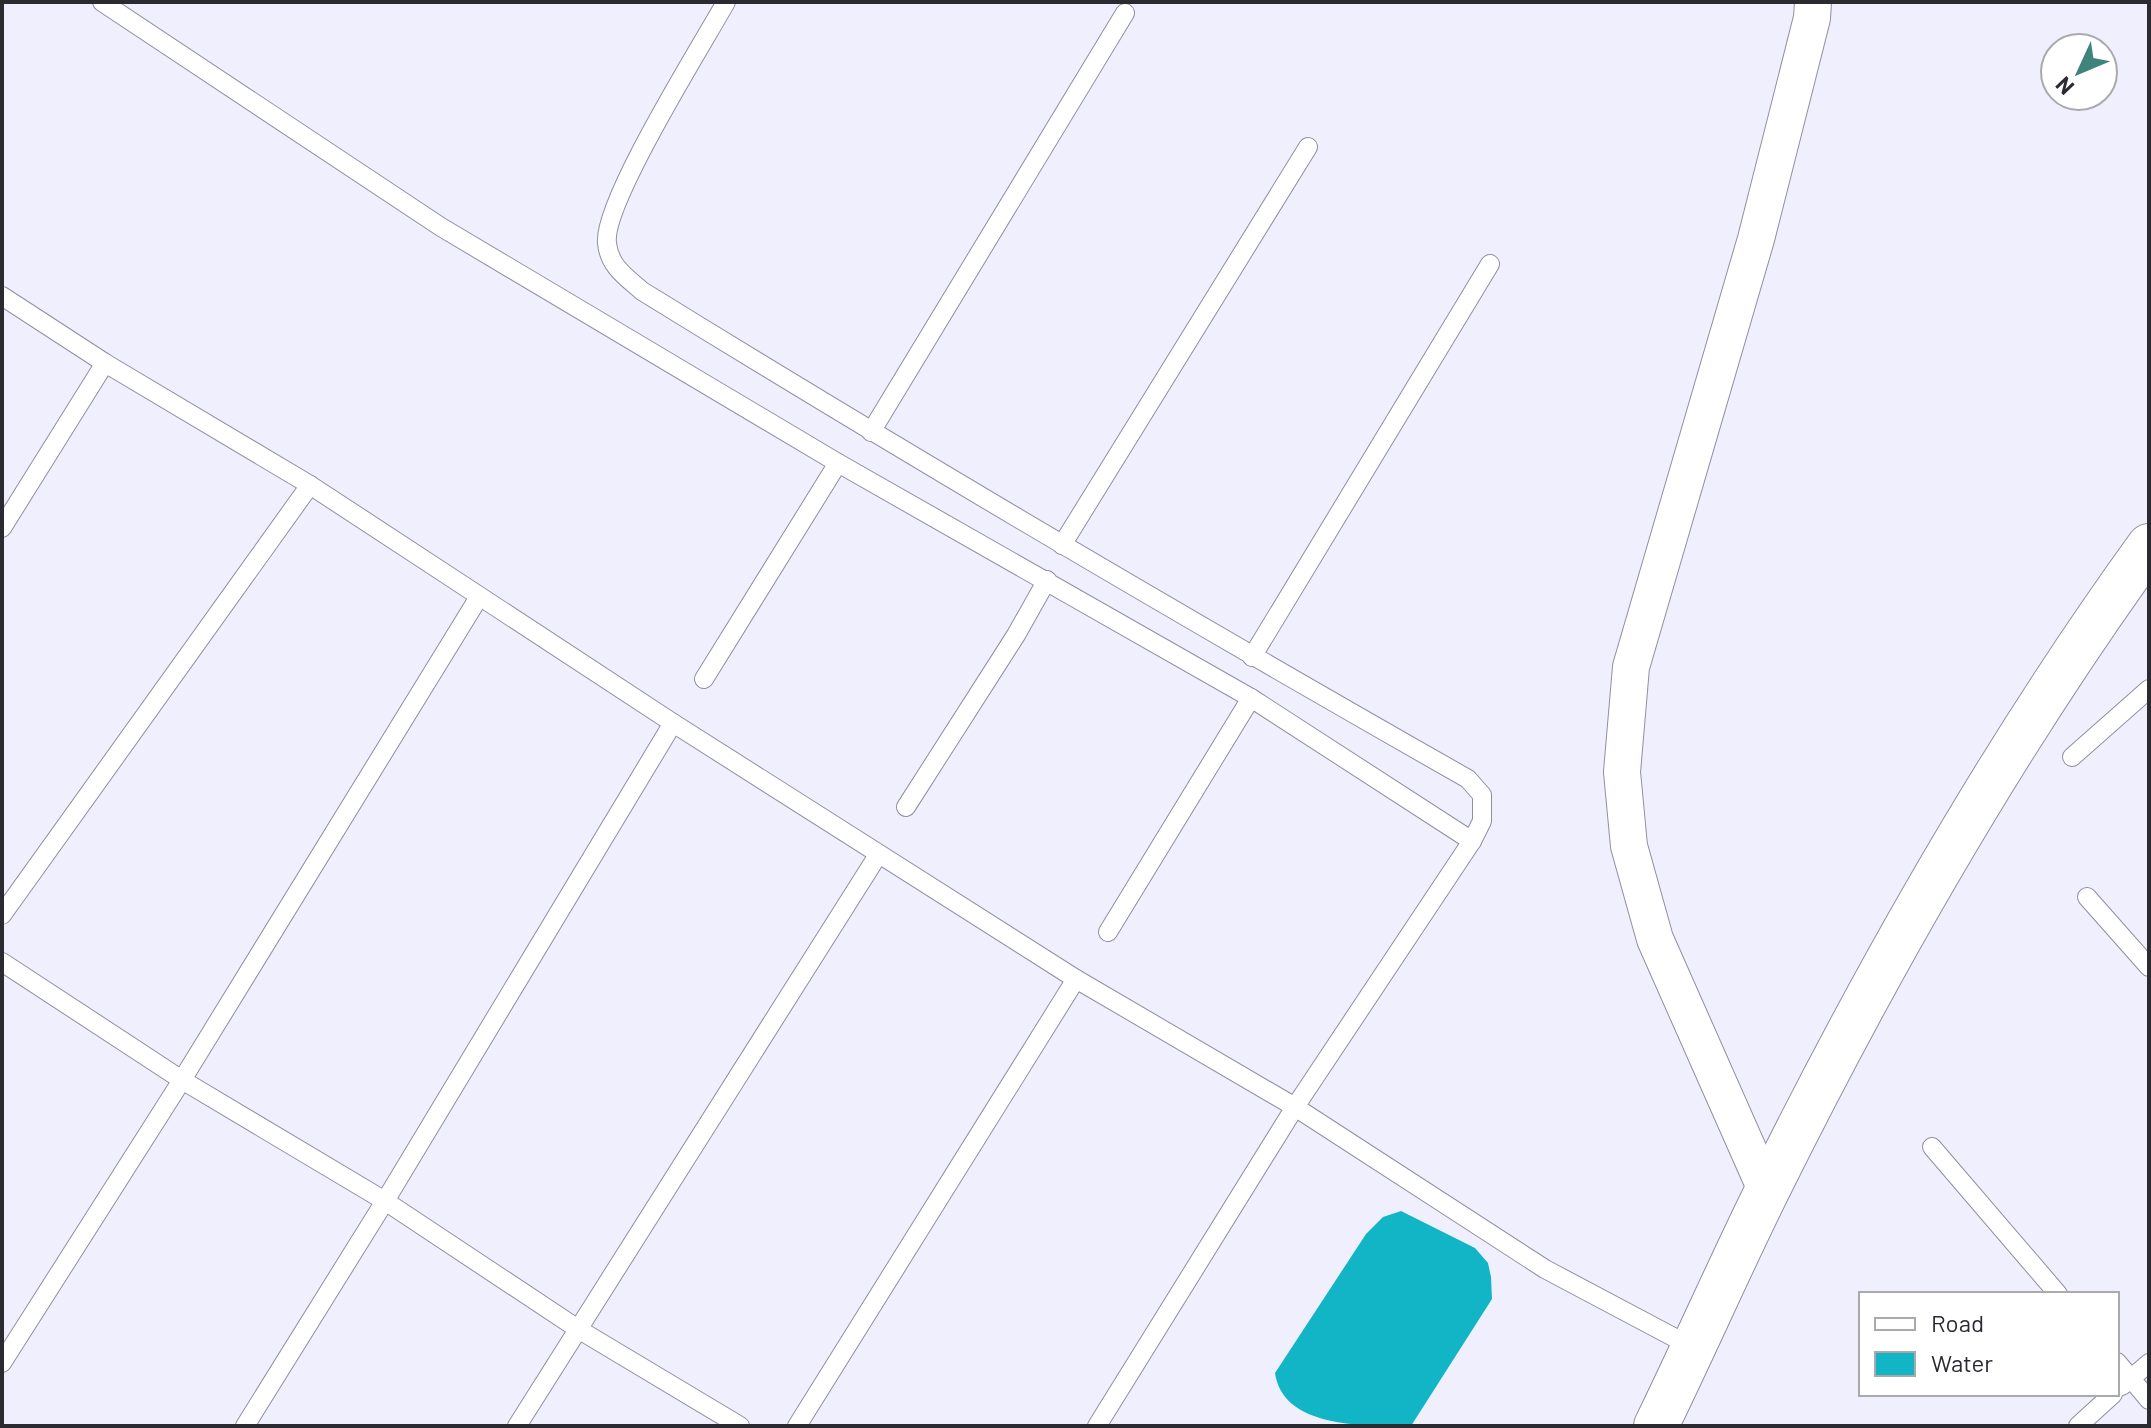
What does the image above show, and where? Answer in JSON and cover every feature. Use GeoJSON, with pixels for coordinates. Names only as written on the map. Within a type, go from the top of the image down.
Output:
{"type":"FeatureCollection","features":[{"type":"Feature","properties":{"kind":"main road"},"geometry":{"type":"LineString","coordinates":[[1656,1426],[1767,1192],[1933,877],[2025,728],[2149,547]]}},
{"type":"Feature","properties":{"kind":"street"},"geometry":{"type":"LineString","coordinates":[[1767,1192],[1655,939],[1629,846],[1622,772],[1631,667],[1756,239],[1812,18],[1813,2]]}},
{"type":"Feature","properties":{"kind":"lane"},"geometry":{"type":"LineString","coordinates":[[102,2],[441,227],[838,463],[1251,698],[1472,841]]}},
{"type":"Feature","properties":{"kind":"lane"},"geometry":{"type":"LineString","coordinates":[[726,2],[612,212],[606,241],[612,264],[642,291],[871,432],[1252,657],[1468,779],[1482,795],[1482,821],[1472,841],[1295,1107],[1097,1426]]}},
{"type":"Feature","properties":{"kind":"lane"},"geometry":{"type":"LineString","coordinates":[[871,432],[1125,13]]}},
{"type":"Feature","properties":{"kind":"lane"},"geometry":{"type":"LineString","coordinates":[[1062,545],[1308,147]]}},
{"type":"Feature","properties":{"kind":"lane"},"geometry":{"type":"LineString","coordinates":[[1252,657],[1490,264]]}},
{"type":"Feature","properties":{"kind":"lane"},"geometry":{"type":"LineString","coordinates":[[2,296],[105,363],[310,485],[673,723],[1076,979],[1295,1107],[1545,1269],[1694,1348]]}},
{"type":"Feature","properties":{"kind":"lane"},"geometry":{"type":"LineString","coordinates":[[2,528],[105,363]]}},
{"type":"Feature","properties":{"kind":"lane"},"geometry":{"type":"LineString","coordinates":[[704,679],[838,463]]}},
{"type":"Feature","properties":{"kind":"lane"},"geometry":{"type":"LineString","coordinates":[[2,915],[310,485]]}},
{"type":"Feature","properties":{"kind":"lane"},"geometry":{"type":"LineString","coordinates":[[906,807],[1016,635],[1047,580]]}},
{"type":"Feature","properties":{"kind":"lane"},"geometry":{"type":"LineString","coordinates":[[2,1363],[182,1080],[479,597]]}},
{"type":"Feature","properties":{"kind":"lane"},"geometry":{"type":"LineString","coordinates":[[2072,757],[2149,689]]}},
{"type":"Feature","properties":{"kind":"lane"},"geometry":{"type":"LineString","coordinates":[[1108,932],[1251,698]]}},
{"type":"Feature","properties":{"kind":"lane"},"geometry":{"type":"LineString","coordinates":[[245,1426],[385,1201],[673,723]]}},
{"type":"Feature","properties":{"kind":"lane"},"geometry":{"type":"LineString","coordinates":[[517,1426],[878,855]]}},
{"type":"Feature","properties":{"kind":"lane"},"geometry":{"type":"LineString","coordinates":[[2087,897],[2149,967]]}},
{"type":"Feature","properties":{"kind":"lane"},"geometry":{"type":"LineString","coordinates":[[2,962],[182,1080],[385,1201],[578,1329],[740,1426]]}},
{"type":"Feature","properties":{"kind":"lane"},"geometry":{"type":"LineString","coordinates":[[797,1426],[1076,979]]}},
{"type":"Feature","properties":{"kind":"lane"},"geometry":{"type":"LineString","coordinates":[[1932,1147],[2056,1292]]}},
{"type":"Feature","properties":{"kind":"lane"},"geometry":{"type":"LineString","coordinates":[[2149,1363],[2120,1388],[2149,1400]]}},
{"type":"Feature","properties":{"kind":"lane"},"geometry":{"type":"LineString","coordinates":[[2078,1426],[2111,1396]]}},
{"type":"Feature","properties":{"kind":"water"},"geometry":{"type":"Polygon","coordinates":[[[1401,1211],[1475,1248],[1488,1263],[1492,1299],[1411,1426],[1349,1424],[1309,1414],[1293,1404],[1281,1391],[1275,1373],[1366,1234],[1383,1217],[1401,1211]]]}}]}
